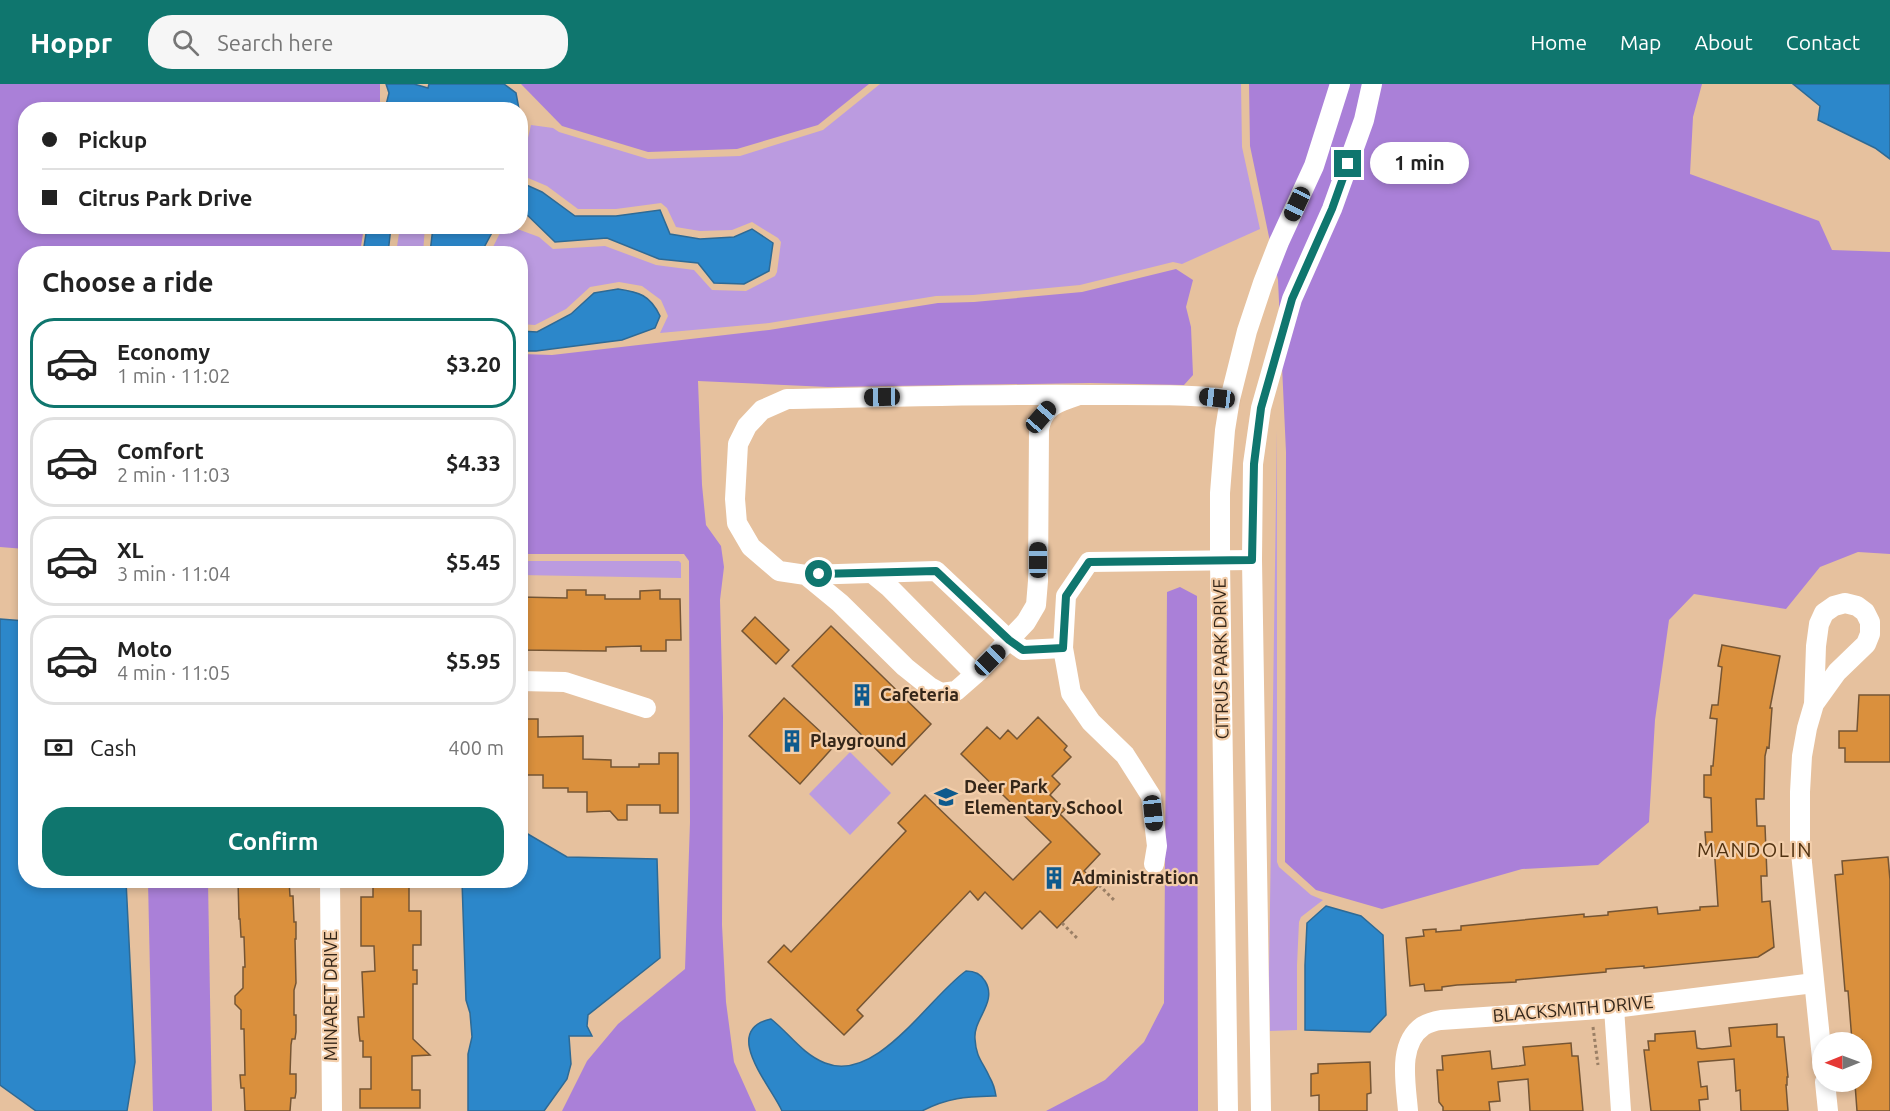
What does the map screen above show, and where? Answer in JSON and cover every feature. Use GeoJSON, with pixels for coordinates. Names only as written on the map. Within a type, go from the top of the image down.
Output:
{"type":"FeatureCollection","features":[{"type":"Feature","properties":{"kind":"street","name":"CITRUS PARK DRIVE"},"geometry":{"type":"LineString","coordinates":[[1228,1111],[1220,561],[1220,493],[1225,430],[1230,399],[1247,331],[1263,283],[1314,166],[1340,84]]}},
{"type":"Feature","properties":{"kind":"street","name":"CITRUS PARK DRIVE"},"geometry":{"type":"LineString","coordinates":[[1261,1111],[1252,560],[1254,464],[1261,408],[1292,299],[1332,209],[1364,120],[1372,84]]}},
{"type":"Feature","properties":{"kind":"street"},"geometry":{"type":"LineString","coordinates":[[1014,394],[1029,402],[1039,458]]}},
{"type":"Feature","properties":{"kind":"street"},"geometry":{"type":"LineString","coordinates":[[1063,648],[1023,650],[1009,640],[936,571],[806,575],[779,571],[751,547],[737,523],[735,499],[738,444],[747,426],[762,410],[788,399],[1079,394],[1199,396],[1230,399]]}},
{"type":"Feature","properties":{"kind":"street"},"geometry":{"type":"LineString","coordinates":[[806,575],[840,603],[905,667],[930,687],[941,693],[956,691],[1026,622],[1036,604],[1041,417],[1051,405],[1079,394]]}},
{"type":"Feature","properties":{"kind":"street"},"geometry":{"type":"LineString","coordinates":[[1154,864],[1156,846],[1151,796],[1125,755],[1091,722],[1071,693],[1063,648],[1066,596],[1089,562],[1252,560]]}},
{"type":"Feature","properties":{"kind":"street"},"geometry":{"type":"LineString","coordinates":[[872,573],[889,587],[975,674]]}},
{"type":"Feature","properties":{"kind":"street"},"geometry":{"type":"LineString","coordinates":[[1814,704],[1837,672],[1866,644],[1870,634],[1870,622],[1865,612],[1857,606],[1845,603],[1834,606],[1824,613],[1819,624],[1814,704],[1802,756],[1800,843],[1819,1032]]}},
{"type":"Feature","properties":{"kind":"street"},"geometry":{"type":"LineString","coordinates":[[528,681],[565,682],[646,708]]}},
{"type":"Feature","properties":{"kind":"street","name":"MINARET DRIVE"},"geometry":{"type":"LineString","coordinates":[[330,888],[332,1111]]}},
{"type":"Feature","properties":{"kind":"street","name":"BLACKSMITH DRIVE"},"geometry":{"type":"LineString","coordinates":[[1408,1111],[1406,1056],[1410,1038],[1424,1025],[1441,1020],[1614,1008],[1814,983]]}},
{"type":"Feature","properties":{"kind":"street"},"geometry":{"type":"LineString","coordinates":[[1614,1008],[1621,1111]]}},
{"type":"Feature","properties":{"kind":"street"},"geometry":{"type":"LineString","coordinates":[[1826,1092],[1828,1111]]}},
{"type":"Feature","properties":{"kind":"path"},"geometry":{"type":"LineString","coordinates":[[1099,885],[1114,900]]}},
{"type":"Feature","properties":{"kind":"path"},"geometry":{"type":"LineString","coordinates":[[1062,923],[1077,938]]}},
{"type":"Feature","properties":{"kind":"path"},"geometry":{"type":"LineString","coordinates":[[1590,1024],[1594,1030],[1599,1070]]}},
{"type":"Feature","properties":{"kind":"shaded area"},"geometry":{"type":"Polygon","coordinates":[[[0,84],[380,84],[380,102],[18,102],[18,234],[363,234],[361,246],[18,246],[18,548],[0,547],[0,84]]]}},
{"type":"Feature","properties":{"kind":"shaded area"},"geometry":{"type":"Polygon","coordinates":[[[521,84],[869,84],[818,125],[737,149],[648,152],[562,126],[521,84]]]}},
{"type":"Feature","properties":{"kind":"shaded area"},"geometry":{"type":"Polygon","coordinates":[[[880,84],[1241,84],[1242,147],[1260,229],[1182,264],[1173,262],[1080,285],[973,295],[936,296],[769,323],[660,333],[668,316],[661,300],[642,286],[619,282],[590,287],[566,309],[535,325],[528,324],[528,246],[494,246],[500,234],[528,233],[539,237],[553,249],[605,246],[656,265],[694,270],[712,290],[746,291],[775,276],[781,242],[752,222],[732,230],[700,231],[676,227],[667,208],[661,203],[616,209],[578,209],[547,186],[528,178],[528,138],[531,125],[553,128],[559,132],[648,159],[740,156],[823,130],[880,84]]]}},
{"type":"Feature","properties":{"kind":"shaded area"},"geometry":{"type":"Polygon","coordinates":[[[1249,84],[1702,84],[1693,117],[1690,174],[1819,221],[1832,250],[1890,252],[1890,554],[1858,552],[1820,567],[1786,609],[1694,594],[1669,620],[1655,720],[1649,822],[1598,865],[1522,869],[1382,909],[1316,890],[1285,862],[1286,452],[1278,280],[1250,146],[1249,84]]]}},
{"type":"Feature","properties":{"kind":"shaded area"},"geometry":{"type":"Polygon","coordinates":[[[399,234],[424,234],[424,246],[397,246],[399,234]]]}},
{"type":"Feature","properties":{"kind":"shaded area"},"geometry":{"type":"Polygon","coordinates":[[[1176,269],[1193,280],[1186,307],[1191,327],[1193,375],[1184,385],[1090,383],[828,387],[698,381],[706,525],[721,546],[724,567],[720,600],[723,717],[722,925],[726,1002],[734,1062],[756,1111],[562,1111],[587,1061],[618,1024],[685,969],[690,822],[689,561],[684,554],[528,554],[528,354],[552,355],[769,330],[938,303],[1082,292],[1176,269]]]}},
{"type":"Feature","properties":{"kind":"shaded area"},"geometry":{"type":"Polygon","coordinates":[[[1277,430],[1277,862],[1279,867],[1311,895],[1323,900],[1301,917],[1299,922],[1297,1030],[1270,1031],[1269,973],[1277,430]]]}},
{"type":"Feature","properties":{"kind":"shaded area"},"geometry":{"type":"Polygon","coordinates":[[[528,561],[679,561],[681,578],[528,575],[528,561]]]}},
{"type":"Feature","properties":{"kind":"shaded area"},"geometry":{"type":"Polygon","coordinates":[[[1180,587],[1197,596],[1198,1111],[1046,1111],[1105,1080],[1144,1042],[1164,1003],[1167,592],[1180,587]]]}},
{"type":"Feature","properties":{"kind":"shaded area"},"geometry":{"type":"Polygon","coordinates":[[[850,752],[891,793],[850,835],[809,794],[850,752]]]}},
{"type":"Feature","properties":{"kind":"shaded area"},"geometry":{"type":"Polygon","coordinates":[[[148,888],[208,888],[212,1111],[153,1111],[148,888]]]}},
{"type":"Feature","properties":{"kind":"water"},"geometry":{"type":"Polygon","coordinates":[[[386,84],[414,84],[428,88],[429,84],[504,84],[516,93],[518,102],[387,102],[389,93],[386,84]]]}},
{"type":"Feature","properties":{"kind":"water"},"geometry":{"type":"Polygon","coordinates":[[[1793,84],[1890,84],[1890,159],[1875,148],[1818,120],[1820,106],[1793,84]]]}},
{"type":"Feature","properties":{"kind":"water"},"geometry":{"type":"Polygon","coordinates":[[[528,186],[542,192],[575,216],[616,216],[660,210],[670,234],[700,239],[734,237],[752,229],[773,243],[769,271],[744,284],[714,283],[698,263],[659,259],[607,238],[555,242],[528,216],[528,186]]]}},
{"type":"Feature","properties":{"kind":"water"},"geometry":{"type":"Polygon","coordinates":[[[366,234],[390,234],[389,246],[364,246],[366,234]]]}},
{"type":"Feature","properties":{"kind":"water"},"geometry":{"type":"Polygon","coordinates":[[[432,234],[491,234],[485,246],[431,246],[432,234]]]}},
{"type":"Feature","properties":{"kind":"water"},"geometry":{"type":"Polygon","coordinates":[[[618,289],[638,293],[652,303],[660,316],[655,328],[622,340],[528,351],[528,331],[537,332],[571,314],[594,293],[618,289]]]}},
{"type":"Feature","properties":{"kind":"water"},"geometry":{"type":"Polygon","coordinates":[[[0,619],[18,620],[18,888],[126,888],[135,1062],[127,1111],[36,1111],[0,1085],[0,619]]]}},
{"type":"Feature","properties":{"kind":"water"},"geometry":{"type":"Polygon","coordinates":[[[528,834],[567,857],[657,859],[660,958],[588,1015],[587,1026],[592,1036],[569,1036],[571,1064],[567,1079],[544,1111],[468,1111],[468,1054],[472,1037],[470,1013],[466,1000],[462,888],[528,888],[528,834]]]}},
{"type":"Feature","properties":{"kind":"water"},"geometry":{"type":"Polygon","coordinates":[[[1326,906],[1361,916],[1383,935],[1386,1015],[1370,1032],[1305,1030],[1307,923],[1326,906]]]}},
{"type":"Feature","properties":{"kind":"water"},"geometry":{"type":"Polygon","coordinates":[[[966,971],[979,975],[985,981],[988,989],[989,996],[975,1032],[975,1039],[978,1055],[992,1082],[996,1096],[958,1099],[922,1111],[782,1111],[753,1060],[749,1046],[750,1035],[756,1025],[771,1019],[803,1049],[825,1063],[844,1066],[864,1061],[883,1050],[901,1035],[951,983],[966,971]]]}},
{"type":"Feature","properties":{"kind":"building"},"geometry":{"type":"Polygon","coordinates":[[[567,590],[586,590],[586,595],[605,595],[605,599],[640,599],[640,591],[660,590],[660,599],[680,599],[681,640],[666,640],[666,651],[641,651],[641,646],[606,647],[606,651],[528,650],[528,597],[567,598],[567,590]]]}},
{"type":"Feature","properties":{"kind":"building"},"geometry":{"type":"Polygon","coordinates":[[[755,617],[789,650],[776,664],[742,631],[755,617]]]}},
{"type":"Feature","properties":{"kind":"building","name":"Cafeteria"},"geometry":{"type":"Polygon","coordinates":[[[831,626],[931,724],[892,765],[792,666],[831,626]]]}},
{"type":"Feature","properties":{"kind":"building"},"geometry":{"type":"Polygon","coordinates":[[[1722,645],[1780,656],[1770,708],[1772,708],[1769,748],[1767,747],[1765,756],[1764,799],[1756,799],[1757,826],[1765,826],[1767,876],[1761,876],[1762,902],[1770,901],[1774,947],[1758,957],[1644,968],[1644,966],[1606,969],[1606,972],[1516,980],[1516,982],[1457,985],[1442,987],[1442,990],[1425,991],[1424,984],[1410,986],[1406,938],[1424,936],[1423,930],[1436,929],[1436,932],[1461,930],[1461,926],[1584,914],[1584,917],[1608,915],[1608,912],[1657,907],[1658,914],[1718,906],[1714,845],[1706,845],[1705,832],[1712,832],[1711,798],[1704,797],[1704,775],[1711,775],[1711,766],[1713,766],[1717,719],[1710,718],[1712,705],[1718,705],[1722,667],[1718,666],[1722,645]]]}},
{"type":"Feature","properties":{"kind":"building"},"geometry":{"type":"Polygon","coordinates":[[[1859,695],[1890,695],[1890,762],[1845,762],[1845,748],[1839,748],[1839,731],[1857,731],[1859,695]]]}},
{"type":"Feature","properties":{"kind":"building","name":"Playground"},"geometry":{"type":"Polygon","coordinates":[[[784,698],[835,745],[800,784],[749,736],[784,698]]]}},
{"type":"Feature","properties":{"kind":"building"},"geometry":{"type":"Polygon","coordinates":[[[1038,717],[1067,746],[1064,750],[1071,757],[1052,776],[1060,784],[1050,795],[1065,810],[1060,814],[1100,854],[1084,871],[1099,885],[1057,928],[1040,911],[1022,929],[985,892],[978,900],[970,891],[857,1010],[863,1016],[844,1035],[768,962],[784,945],[791,952],[906,831],[898,823],[925,795],[1013,880],[1051,842],[961,754],[987,727],[1000,739],[1008,730],[1017,739],[1038,717]]]}},
{"type":"Feature","properties":{"kind":"building"},"geometry":{"type":"Polygon","coordinates":[[[528,719],[538,719],[538,737],[583,736],[583,759],[611,760],[611,767],[659,764],[659,753],[678,753],[678,813],[660,813],[660,805],[627,805],[627,820],[618,820],[610,811],[587,812],[587,792],[568,792],[568,788],[543,788],[543,775],[528,775],[528,719]]]}},
{"type":"Feature","properties":{"kind":"building"},"geometry":{"type":"Polygon","coordinates":[[[1888,857],[1890,880],[1890,1111],[1857,1111],[1856,1092],[1872,1092],[1872,1032],[1851,1032],[1848,991],[1845,991],[1835,875],[1843,874],[1842,861],[1888,857]]]}},
{"type":"Feature","properties":{"kind":"building"},"geometry":{"type":"Polygon","coordinates":[[[238,888],[290,888],[290,896],[293,896],[294,922],[296,922],[294,1015],[296,1015],[296,1032],[291,1045],[290,1074],[296,1074],[296,1092],[295,1098],[291,1098],[290,1111],[245,1111],[244,1088],[241,1088],[240,1075],[245,1075],[244,1029],[241,1029],[241,1010],[235,1004],[235,996],[243,988],[243,967],[245,967],[244,937],[241,937],[238,888]]]}},
{"type":"Feature","properties":{"kind":"building"},"geometry":{"type":"Polygon","coordinates":[[[373,888],[409,888],[409,911],[421,911],[421,945],[413,945],[413,970],[417,970],[417,984],[413,984],[413,1039],[430,1055],[412,1056],[412,1090],[420,1090],[420,1108],[360,1108],[360,1089],[371,1089],[371,1057],[363,1057],[363,1041],[360,1041],[359,1033],[358,1017],[364,1017],[362,972],[375,971],[374,946],[361,946],[361,897],[373,897],[373,888]]]}},
{"type":"Feature","properties":{"kind":"building"},"geometry":{"type":"Polygon","coordinates":[[[1777,1024],[1777,1037],[1784,1037],[1788,1077],[1786,1085],[1788,1111],[1741,1111],[1740,1090],[1736,1091],[1734,1059],[1698,1062],[1701,1087],[1707,1086],[1708,1099],[1699,1100],[1700,1111],[1651,1111],[1644,1050],[1649,1050],[1648,1041],[1655,1041],[1655,1034],[1695,1031],[1697,1048],[1702,1049],[1731,1046],[1729,1028],[1777,1024]]]}},
{"type":"Feature","properties":{"kind":"building"},"geometry":{"type":"Polygon","coordinates":[[[1571,1043],[1572,1056],[1578,1056],[1583,1111],[1530,1111],[1528,1079],[1498,1082],[1500,1101],[1489,1102],[1490,1111],[1443,1111],[1439,1102],[1437,1070],[1443,1070],[1442,1056],[1490,1051],[1492,1069],[1525,1065],[1523,1047],[1571,1043]]]}},
{"type":"Feature","properties":{"kind":"building"},"geometry":{"type":"Polygon","coordinates":[[[1370,1062],[1371,1093],[1367,1094],[1367,1111],[1319,1111],[1319,1095],[1311,1096],[1311,1074],[1318,1073],[1318,1064],[1370,1062]]]}},
{"type":"Feature","properties":{"kind":"place","name":"Cafeteria"},"geometry":{"type":"Point","coordinates":[862,695]}},
{"type":"Feature","properties":{"kind":"place","name":"Playground"},"geometry":{"type":"Point","coordinates":[792,741]}},
{"type":"Feature","properties":{"kind":"place","name":"Deer Park Elementary School"},"geometry":{"type":"Point","coordinates":[946,797]}},
{"type":"Feature","properties":{"kind":"place","name":"Administration"},"geometry":{"type":"Point","coordinates":[1054,878]}},
{"type":"Feature","properties":{"kind":"district","name":"MANDOLIN"},"geometry":{"type":"Point","coordinates":[1755,850]}},
{"type":"Feature","properties":{"kind":"route"},"geometry":{"type":"LineString","coordinates":[[819,574],[936,571],[1009,640],[1023,650],[1063,648],[1066,596],[1089,562],[1252,560],[1254,464],[1261,408],[1292,299],[1332,209],[1348,164]]}}]}
